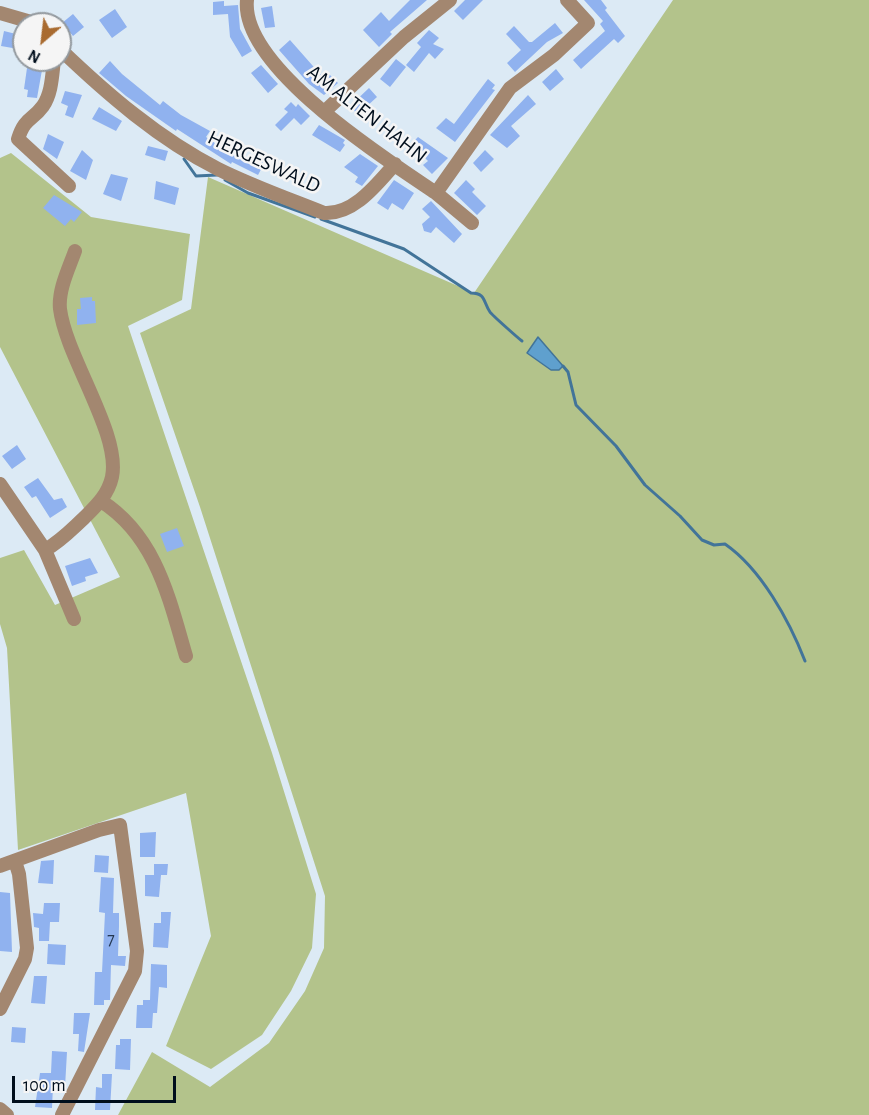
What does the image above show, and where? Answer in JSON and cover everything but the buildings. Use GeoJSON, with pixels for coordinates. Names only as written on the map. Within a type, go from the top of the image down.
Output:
{"type":"FeatureCollection","features":[{"type":"Feature","properties":{"kind":"street","name":"AM ALTEN HAHN"},"geometry":{"type":"LineString","coordinates":[[247,0],[247,17],[265,52],[302,94],[436,193],[472,223]]}},
{"type":"Feature","properties":{"kind":"street"},"geometry":{"type":"LineString","coordinates":[[324,112],[404,37],[450,0]]}},
{"type":"Feature","properties":{"kind":"street"},"geometry":{"type":"LineString","coordinates":[[436,193],[510,88],[554,55],[588,23],[567,0]]}},
{"type":"Feature","properties":{"kind":"street","name":"HERGESWALD"},"geometry":{"type":"LineString","coordinates":[[72,61],[98,86],[144,121],[216,168],[324,213],[335,213],[358,201],[395,164]]}},
{"type":"Feature","properties":{"kind":"street"},"geometry":{"type":"LineString","coordinates":[[53,72],[50,93],[42,107],[24,123],[18,139],[69,186]]}},
{"type":"Feature","properties":{"kind":"street"},"geometry":{"type":"LineString","coordinates":[[45,550],[60,542],[101,501],[112,480],[113,456],[67,335],[60,307],[75,251]]}},
{"type":"Feature","properties":{"kind":"street"},"geometry":{"type":"LineString","coordinates":[[0,483],[45,550],[74,619]]}},
{"type":"Feature","properties":{"kind":"street"},"geometry":{"type":"LineString","coordinates":[[101,501],[128,523],[151,553],[162,577],[186,656]]}},
{"type":"Feature","properties":{"kind":"street"},"geometry":{"type":"LineString","coordinates":[[0,866],[120,825],[136,951],[135,971],[62,1115]]}},
{"type":"Feature","properties":{"kind":"street"},"geometry":{"type":"LineString","coordinates":[[0,1009],[22,967],[27,948],[19,874],[15,861]]}},
{"type":"Feature","properties":{"kind":"street"},"geometry":{"type":"LineString","coordinates":[[0,1109],[8,1115]]}},
{"type":"Feature","properties":{"kind":"green space"},"geometry":{"type":"Polygon","coordinates":[[[673,0],[869,0],[869,1115],[118,1115],[152,1052],[210,1087],[269,1043],[305,991],[324,948],[325,896],[200,507],[140,333],[191,309],[208,177],[474,293],[673,0]]]}},
{"type":"Feature","properties":{"kind":"green space"},"geometry":{"type":"Polygon","coordinates":[[[11,153],[91,217],[190,234],[182,300],[128,326],[272,753],[316,894],[312,948],[291,991],[262,1035],[211,1069],[166,1046],[211,936],[186,793],[18,850],[7,648],[0,624],[0,558],[24,550],[55,605],[120,577],[0,347],[0,158],[11,153]]]}},
{"type":"Feature","properties":{"kind":"water"},"geometry":{"type":"Polygon","coordinates":[[[538,337],[563,366],[559,370],[551,370],[527,353],[538,337]]]}},
{"type":"Feature","properties":{"kind":"waterway"},"geometry":{"type":"LineString","coordinates":[[184,159],[196,176],[217,175]]}},
{"type":"Feature","properties":{"kind":"waterway"},"geometry":{"type":"LineString","coordinates":[[225,180],[248,193],[315,217]]}},
{"type":"Feature","properties":{"kind":"waterway"},"geometry":{"type":"LineString","coordinates":[[321,219],[404,249],[471,293],[479,295],[484,299],[492,314],[522,341]]}},
{"type":"Feature","properties":{"kind":"waterway"},"geometry":{"type":"LineString","coordinates":[[563,366],[568,372],[576,405],[616,446],[645,485],[680,516],[702,540],[714,545],[725,544],[762,581],[791,629],[805,661]]}}]}
